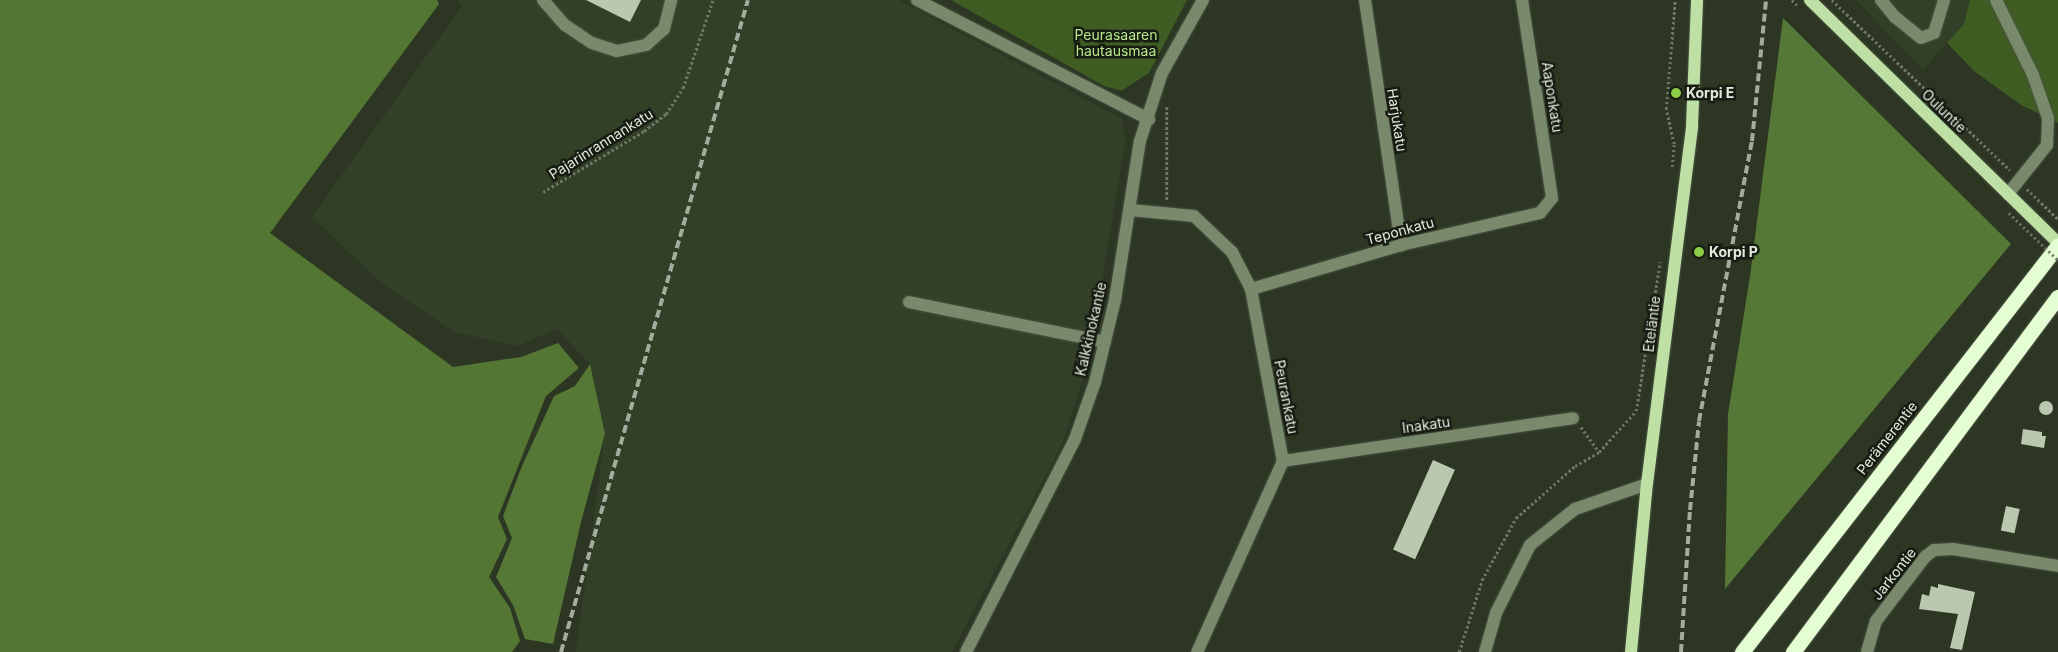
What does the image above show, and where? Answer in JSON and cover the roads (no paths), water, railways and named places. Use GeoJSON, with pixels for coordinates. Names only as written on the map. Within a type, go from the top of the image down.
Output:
{"type":"FeatureCollection","features":[{"type":"Feature","properties":{"kind":"highway","name":"Perämerentie"},"geometry":{"type":"LineString","coordinates":[[1742,652],[2058,244]]}},
{"type":"Feature","properties":{"kind":"highway"},"geometry":{"type":"LineString","coordinates":[[1793,652],[2058,297]]}},
{"type":"Feature","properties":{"kind":"main road","name":"Eteläntie"},"geometry":{"type":"LineString","coordinates":[[1631,652],[1647,484],[1692,126],[1697,0]]}},
{"type":"Feature","properties":{"kind":"main road","name":"Ouluntie"},"geometry":{"type":"LineString","coordinates":[[1810,0],[2058,244]]}},
{"type":"Feature","properties":{"kind":"street"},"geometry":{"type":"LineString","coordinates":[[543,0],[565,25],[592,43],[617,51],[646,45],[664,29],[671,0]]}},
{"type":"Feature","properties":{"kind":"street"},"geometry":{"type":"LineString","coordinates":[[917,0],[1149,119]]}},
{"type":"Feature","properties":{"kind":"street","name":"Kalkkinokantie"},"geometry":{"type":"LineString","coordinates":[[966,652],[1075,439],[1105,342],[1130,210],[1140,141],[1149,119],[1162,73],[1203,0]]}},
{"type":"Feature","properties":{"kind":"street","name":"Harjukatu"},"geometry":{"type":"LineString","coordinates":[[1365,0],[1401,245]]}},
{"type":"Feature","properties":{"kind":"street","name":"Aaponkatu"},"geometry":{"type":"LineString","coordinates":[[1522,0],[1552,198]]}},
{"type":"Feature","properties":{"kind":"street"},"geometry":{"type":"LineString","coordinates":[[1880,0],[1895,18],[1921,38],[1934,33],[1944,0]]}},
{"type":"Feature","properties":{"kind":"street"},"geometry":{"type":"LineString","coordinates":[[1996,0],[2033,75],[2048,118],[2053,142],[2008,194]]}},
{"type":"Feature","properties":{"kind":"street","name":"Teponkatu"},"geometry":{"type":"LineString","coordinates":[[1251,289],[1401,245],[1540,213],[1552,198]]}},
{"type":"Feature","properties":{"kind":"street","name":"Peurankatu"},"geometry":{"type":"LineString","coordinates":[[1130,210],[1194,216],[1232,252],[1251,289],[1283,461]]}},
{"type":"Feature","properties":{"kind":"street"},"geometry":{"type":"LineString","coordinates":[[909,302],[1105,342]]}},
{"type":"Feature","properties":{"kind":"street","name":"Inakatu"},"geometry":{"type":"LineString","coordinates":[[1283,461],[1573,418]]}},
{"type":"Feature","properties":{"kind":"street"},"geometry":{"type":"LineString","coordinates":[[1197,652],[1283,461]]}},
{"type":"Feature","properties":{"kind":"street"},"geometry":{"type":"LineString","coordinates":[[1485,652],[1496,613],[1530,545],[1575,509],[1647,484]]}},
{"type":"Feature","properties":{"kind":"street","name":"Jarkontie"},"geometry":{"type":"LineString","coordinates":[[1867,652],[1876,621],[1925,557],[1934,550],[1953,549],[2058,566]]}},
{"type":"Feature","properties":{"kind":"railway"},"geometry":{"type":"LineString","coordinates":[[561,652],[748,0]]}},
{"type":"Feature","properties":{"kind":"railway"},"geometry":{"type":"LineString","coordinates":[[1681,652],[1690,510],[1699,421],[1752,141],[1766,0]]}},
{"type":"Feature","properties":{"kind":"place","name":"Korpi E"},"geometry":{"type":"Point","coordinates":[1676,93]}},
{"type":"Feature","properties":{"kind":"place","name":"Korpi P"},"geometry":{"type":"Point","coordinates":[1699,252]}},
{"type":"Feature","properties":{"kind":"park label","name":"Peurasaaren hautausmaa"},"geometry":{"type":"Point","coordinates":[1116,43]}}]}
